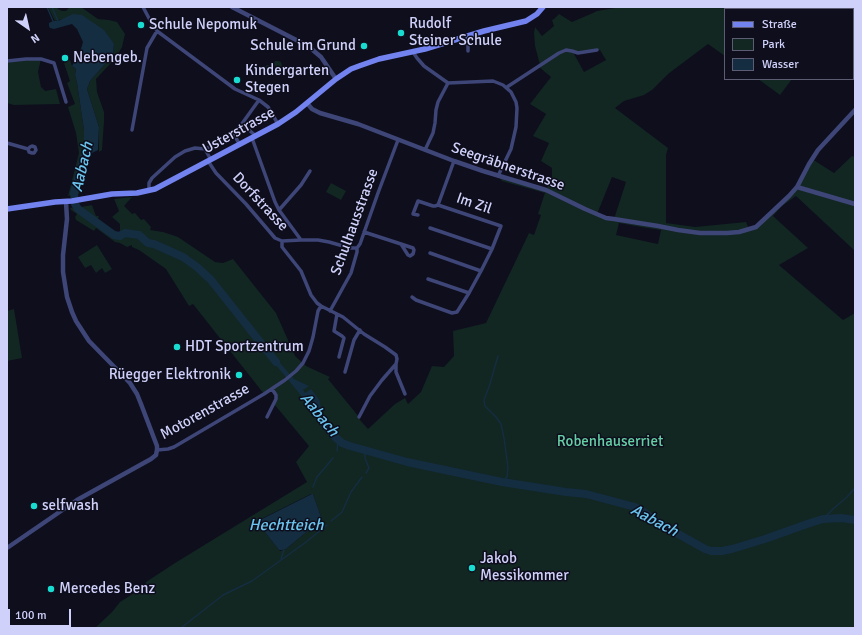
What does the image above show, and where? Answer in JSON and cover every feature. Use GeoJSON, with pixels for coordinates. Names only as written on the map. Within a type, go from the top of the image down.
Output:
{"type":"FeatureCollection","features":[{"type":"Feature","properties":{"kind":"main road","name":"Usterstrasse"},"geometry":{"type":"LineString","coordinates":[[7,209],[79,200],[110,194],[149,191],[210,161],[278,124],[351,69],[379,59],[414,52],[484,31],[526,21],[537,14],[543,7]]}},
{"type":"Feature","properties":{"kind":"street"},"geometry":{"type":"LineString","coordinates":[[143,7],[157,31],[235,89],[259,100],[268,107],[278,124]]}},
{"type":"Feature","properties":{"kind":"street"},"geometry":{"type":"LineString","coordinates":[[232,7],[308,46],[321,57],[336,79]]}},
{"type":"Feature","properties":{"kind":"street"},"geometry":{"type":"LineString","coordinates":[[132,130],[147,48],[157,31]]}},
{"type":"Feature","properties":{"kind":"street"},"geometry":{"type":"LineString","coordinates":[[468,36],[468,51]]}},
{"type":"Feature","properties":{"kind":"street"},"geometry":{"type":"LineString","coordinates":[[507,87],[566,50],[578,54],[597,50]]}},
{"type":"Feature","properties":{"kind":"street"},"geometry":{"type":"LineString","coordinates":[[414,52],[424,66],[448,82],[498,82],[507,87],[514,97],[517,108],[514,140],[498,176]]}},
{"type":"Feature","properties":{"kind":"street"},"geometry":{"type":"LineString","coordinates":[[7,61],[41,59],[54,63],[66,102]]}},
{"type":"Feature","properties":{"kind":"street"},"geometry":{"type":"LineString","coordinates":[[425,150],[433,132],[438,102],[448,82]]}},
{"type":"Feature","properties":{"kind":"street"},"geometry":{"type":"LineString","coordinates":[[149,191],[149,184],[152,178],[180,154],[195,148],[205,149],[233,133],[242,124],[259,100]]}},
{"type":"Feature","properties":{"kind":"street","name":"Seegräbnerstrasse"},"geometry":{"type":"LineString","coordinates":[[307,103],[312,109],[320,113],[352,122],[498,176],[546,190],[584,209],[610,219],[700,233],[739,232],[756,227],[789,196],[796,187]]}},
{"type":"Feature","properties":{"kind":"street"},"geometry":{"type":"LineString","coordinates":[[855,110],[818,150],[796,187],[855,204]]}},
{"type":"Feature","properties":{"kind":"street"},"geometry":{"type":"LineString","coordinates":[[242,124],[254,137],[267,179],[279,210],[301,240]]}},
{"type":"Feature","properties":{"kind":"street"},"geometry":{"type":"LineString","coordinates":[[233,133],[240,145]]}},
{"type":"Feature","properties":{"kind":"street","name":"Schulhausstrasse"},"geometry":{"type":"LineString","coordinates":[[330,311],[350,276],[357,248],[360,244],[398,140]]}},
{"type":"Feature","properties":{"kind":"street"},"geometry":{"type":"LineString","coordinates":[[7,143],[28,149]]}},
{"type":"Feature","properties":{"kind":"street","name":"Dorfstrasse"},"geometry":{"type":"LineString","coordinates":[[205,149],[216,172],[246,204],[274,238],[282,241],[282,247],[298,267],[311,295],[321,306],[347,320],[394,354],[397,359],[396,372],[405,394]]}},
{"type":"Feature","properties":{"kind":"street","name":"Im Zil"},"geometry":{"type":"LineString","coordinates":[[438,204],[454,161]]}},
{"type":"Feature","properties":{"kind":"street"},"geometry":{"type":"LineString","coordinates":[[279,210],[301,185],[310,172]]}},
{"type":"Feature","properties":{"kind":"street"},"geometry":{"type":"LineString","coordinates":[[69,201],[63,255],[63,272],[67,297],[76,322],[89,341],[130,383],[137,394],[157,446],[157,450]]}},
{"type":"Feature","properties":{"kind":"street","name":"Im Zil"},"geometry":{"type":"LineString","coordinates":[[412,296],[416,300],[453,313],[458,311],[481,271],[501,226],[438,204],[432,206],[418,201],[413,214],[418,215]]}},
{"type":"Feature","properties":{"kind":"street"},"geometry":{"type":"LineString","coordinates":[[430,228],[492,249]]}},
{"type":"Feature","properties":{"kind":"street"},"geometry":{"type":"LineString","coordinates":[[364,232],[401,244]]}},
{"type":"Feature","properties":{"kind":"street"},"geometry":{"type":"LineString","coordinates":[[282,241],[325,241],[353,249],[357,248]]}},
{"type":"Feature","properties":{"kind":"street"},"geometry":{"type":"LineString","coordinates":[[430,253],[481,271]]}},
{"type":"Feature","properties":{"kind":"street"},"geometry":{"type":"LineString","coordinates":[[428,279],[469,293]]}},
{"type":"Feature","properties":{"kind":"street","name":"Motorenstrasse"},"geometry":{"type":"LineString","coordinates":[[7,548],[77,500],[151,459],[156,455],[157,450],[171,448],[283,381],[301,365],[307,354],[313,337],[318,311],[321,306]]}},
{"type":"Feature","properties":{"kind":"street"},"geometry":{"type":"LineString","coordinates":[[337,314],[334,331],[344,338],[338,357]]}},
{"type":"Feature","properties":{"kind":"street"},"geometry":{"type":"LineString","coordinates":[[345,372],[354,340],[360,330]]}},
{"type":"Feature","properties":{"kind":"street"},"geometry":{"type":"LineString","coordinates":[[359,417],[370,396],[396,364]]}},
{"type":"Feature","properties":{"kind":"street"},"geometry":{"type":"LineString","coordinates":[[267,417],[276,399],[276,395],[272,388]]}},
{"type":"Feature","properties":{"kind":"green space"},"geometry":{"type":"Polygon","coordinates":[[[48,7],[57,7],[62,11],[66,11],[70,7],[81,7],[98,19],[117,22],[125,34],[122,47],[115,59],[96,79],[97,92],[104,112],[102,150],[99,152],[99,127],[87,89],[90,81],[113,55],[114,44],[63,19],[55,21],[48,7]]]}},
{"type":"Feature","properties":{"kind":"green space","name":"Robenhauserriet"},"geometry":{"type":"Polygon","coordinates":[[[621,7],[855,7],[854,74],[854,8],[724,8],[724,55],[708,44],[668,74],[652,90],[644,95],[624,101],[615,108],[668,148],[666,155],[666,223],[695,227],[746,222],[749,229],[756,227],[789,196],[812,159],[834,173],[852,156],[855,157],[855,251],[796,196],[782,206],[773,216],[808,248],[779,265],[843,320],[855,313],[855,628],[95,628],[120,602],[145,586],[146,582],[307,482],[296,462],[309,446],[274,404],[276,399],[272,389],[264,394],[193,304],[189,306],[166,269],[139,250],[132,247],[132,245],[127,247],[115,242],[96,228],[94,231],[76,220],[75,217],[77,214],[70,208],[92,205],[96,216],[99,217],[97,220],[118,234],[120,231],[120,224],[112,217],[119,211],[114,199],[132,197],[124,206],[132,214],[135,213],[141,220],[144,219],[151,227],[150,230],[163,232],[178,237],[215,262],[223,263],[233,259],[276,313],[295,356],[306,366],[330,377],[328,379],[368,429],[395,404],[405,398],[408,404],[421,392],[432,366],[444,367],[454,356],[453,331],[486,323],[529,233],[534,235],[541,215],[538,214],[545,193],[502,181],[498,176],[546,190],[552,178],[552,168],[541,161],[549,143],[533,136],[546,114],[530,104],[551,77],[538,66],[540,65],[535,46],[534,33],[535,27],[542,36],[554,26],[552,20],[559,14],[572,22],[597,11],[621,7]],[[600,50],[578,53],[573,52],[584,72],[606,60],[600,50]],[[612,177],[597,214],[614,219],[626,182],[612,177]],[[619,223],[616,235],[658,244],[661,230],[619,223]],[[313,494],[261,519],[260,526],[280,551],[286,549],[320,522],[321,517],[313,494]]]}},
{"type":"Feature","properties":{"kind":"green space"},"geometry":{"type":"Polygon","coordinates":[[[41,59],[38,72],[41,87],[45,91],[56,89],[60,104],[14,105],[7,103],[7,61],[41,59]]]}},
{"type":"Feature","properties":{"kind":"green space"},"geometry":{"type":"Polygon","coordinates":[[[70,60],[72,66],[76,69],[75,75],[84,130],[85,157],[91,154],[92,156],[87,159],[79,194],[68,196],[79,153],[76,133],[68,107],[75,104],[67,83],[70,81],[64,63],[70,60]]]}},
{"type":"Feature","properties":{"kind":"green space"},"geometry":{"type":"Polygon","coordinates":[[[275,61],[281,62],[281,69],[274,69],[273,74],[270,76],[265,75],[263,72],[264,67],[267,65],[272,66],[275,61]]]}},
{"type":"Feature","properties":{"kind":"green space"},"geometry":{"type":"Polygon","coordinates":[[[759,80],[791,80],[780,95],[759,80]]]}},
{"type":"Feature","properties":{"kind":"green space"},"geometry":{"type":"Polygon","coordinates":[[[331,183],[346,191],[341,200],[326,192],[331,183]]]}},
{"type":"Feature","properties":{"kind":"green space"},"geometry":{"type":"Polygon","coordinates":[[[97,245],[112,269],[105,273],[102,268],[96,273],[91,265],[85,268],[78,257],[97,245]]]}},
{"type":"Feature","properties":{"kind":"green space"},"geometry":{"type":"Polygon","coordinates":[[[14,309],[22,358],[7,361],[7,311],[14,309]]]}},
{"type":"Feature","properties":{"kind":"water"},"geometry":{"type":"Polygon","coordinates":[[[73,14],[82,15],[104,30],[114,44],[113,55],[90,81],[87,89],[99,127],[98,150],[84,157],[84,130],[75,75],[76,69],[72,66],[83,42],[77,29],[72,24],[54,29],[50,28],[49,26],[49,23],[53,21],[58,21],[73,14]]]}},
{"type":"Feature","properties":{"kind":"water"},"geometry":{"type":"Polygon","coordinates":[[[270,354],[274,356],[294,379],[309,386],[303,390],[305,393],[311,389],[320,401],[327,427],[271,359],[270,354]]]}},
{"type":"Feature","properties":{"kind":"water","name":"Hechtteich"},"geometry":{"type":"Polygon","coordinates":[[[312,494],[321,517],[320,522],[286,549],[279,550],[260,526],[260,520],[312,494]]]}},
{"type":"Feature","properties":{"kind":"waterway","name":"Aabach"},"geometry":{"type":"LineString","coordinates":[[47,7],[53,21]]}},
{"type":"Feature","properties":{"kind":"waterway","name":"Aabach"},"geometry":{"type":"LineString","coordinates":[[52,7],[58,21]]}},
{"type":"Feature","properties":{"kind":"waterway","name":"Aabach"},"geometry":{"type":"LineString","coordinates":[[84,157],[74,193],[75,204],[78,209],[114,235],[120,236],[125,233],[139,235],[148,243],[154,244],[183,257],[197,267],[211,280],[276,362]]}},
{"type":"Feature","properties":{"kind":"waterway"},"geometry":{"type":"LineString","coordinates":[[498,356],[484,400],[485,406],[501,424],[508,468],[507,477],[502,482]]}},
{"type":"Feature","properties":{"kind":"waterway","name":"Aabach"},"geometry":{"type":"LineString","coordinates":[[321,420],[342,443],[407,462],[502,482],[586,494],[635,507],[664,526],[711,551],[732,549],[823,519],[841,518],[855,520]]}},
{"type":"Feature","properties":{"kind":"waterway"},"geometry":{"type":"LineString","coordinates":[[337,451],[338,441]]}},
{"type":"Feature","properties":{"kind":"waterway"},"geometry":{"type":"LineString","coordinates":[[365,451],[365,458],[369,468],[366,473]]}},
{"type":"Feature","properties":{"kind":"waterway"},"geometry":{"type":"LineString","coordinates":[[313,487],[317,477],[333,458]]}},
{"type":"Feature","properties":{"kind":"waterway"},"geometry":{"type":"LineString","coordinates":[[331,521],[342,512],[351,492],[362,477]]}},
{"type":"Feature","properties":{"kind":"waterway"},"geometry":{"type":"LineString","coordinates":[[823,519],[855,488]]}},
{"type":"Feature","properties":{"kind":"waterway"},"geometry":{"type":"LineString","coordinates":[[181,628],[223,595],[252,581],[327,525]]}},
{"type":"Feature","properties":{"kind":"waterway"},"geometry":{"type":"LineString","coordinates":[[281,559],[284,550]]}},
{"type":"Feature","properties":{"kind":"place","name":"Schule Nepomuk"},"geometry":{"type":"Point","coordinates":[141,25]}},
{"type":"Feature","properties":{"kind":"place","name":"Rudolf Steiner Schule"},"geometry":{"type":"Point","coordinates":[401,33]}},
{"type":"Feature","properties":{"kind":"place","name":"Schule im Grund"},"geometry":{"type":"Point","coordinates":[364,46]}},
{"type":"Feature","properties":{"kind":"place","name":"Nebengeb."},"geometry":{"type":"Point","coordinates":[65,58]}},
{"type":"Feature","properties":{"kind":"place","name":"Kindergarten Stegen"},"geometry":{"type":"Point","coordinates":[237,80]}},
{"type":"Feature","properties":{"kind":"place","name":"HDT Sportzentrum"},"geometry":{"type":"Point","coordinates":[177,347]}},
{"type":"Feature","properties":{"kind":"place","name":"Rüegger Elektronik"},"geometry":{"type":"Point","coordinates":[239,375]}},
{"type":"Feature","properties":{"kind":"place","name":"selfwash"},"geometry":{"type":"Point","coordinates":[34,506]}},
{"type":"Feature","properties":{"kind":"place","name":"Jakob Messikommer"},"geometry":{"type":"Point","coordinates":[472,568]}},
{"type":"Feature","properties":{"kind":"place","name":"Mercedes Benz"},"geometry":{"type":"Point","coordinates":[51,589]}}]}
